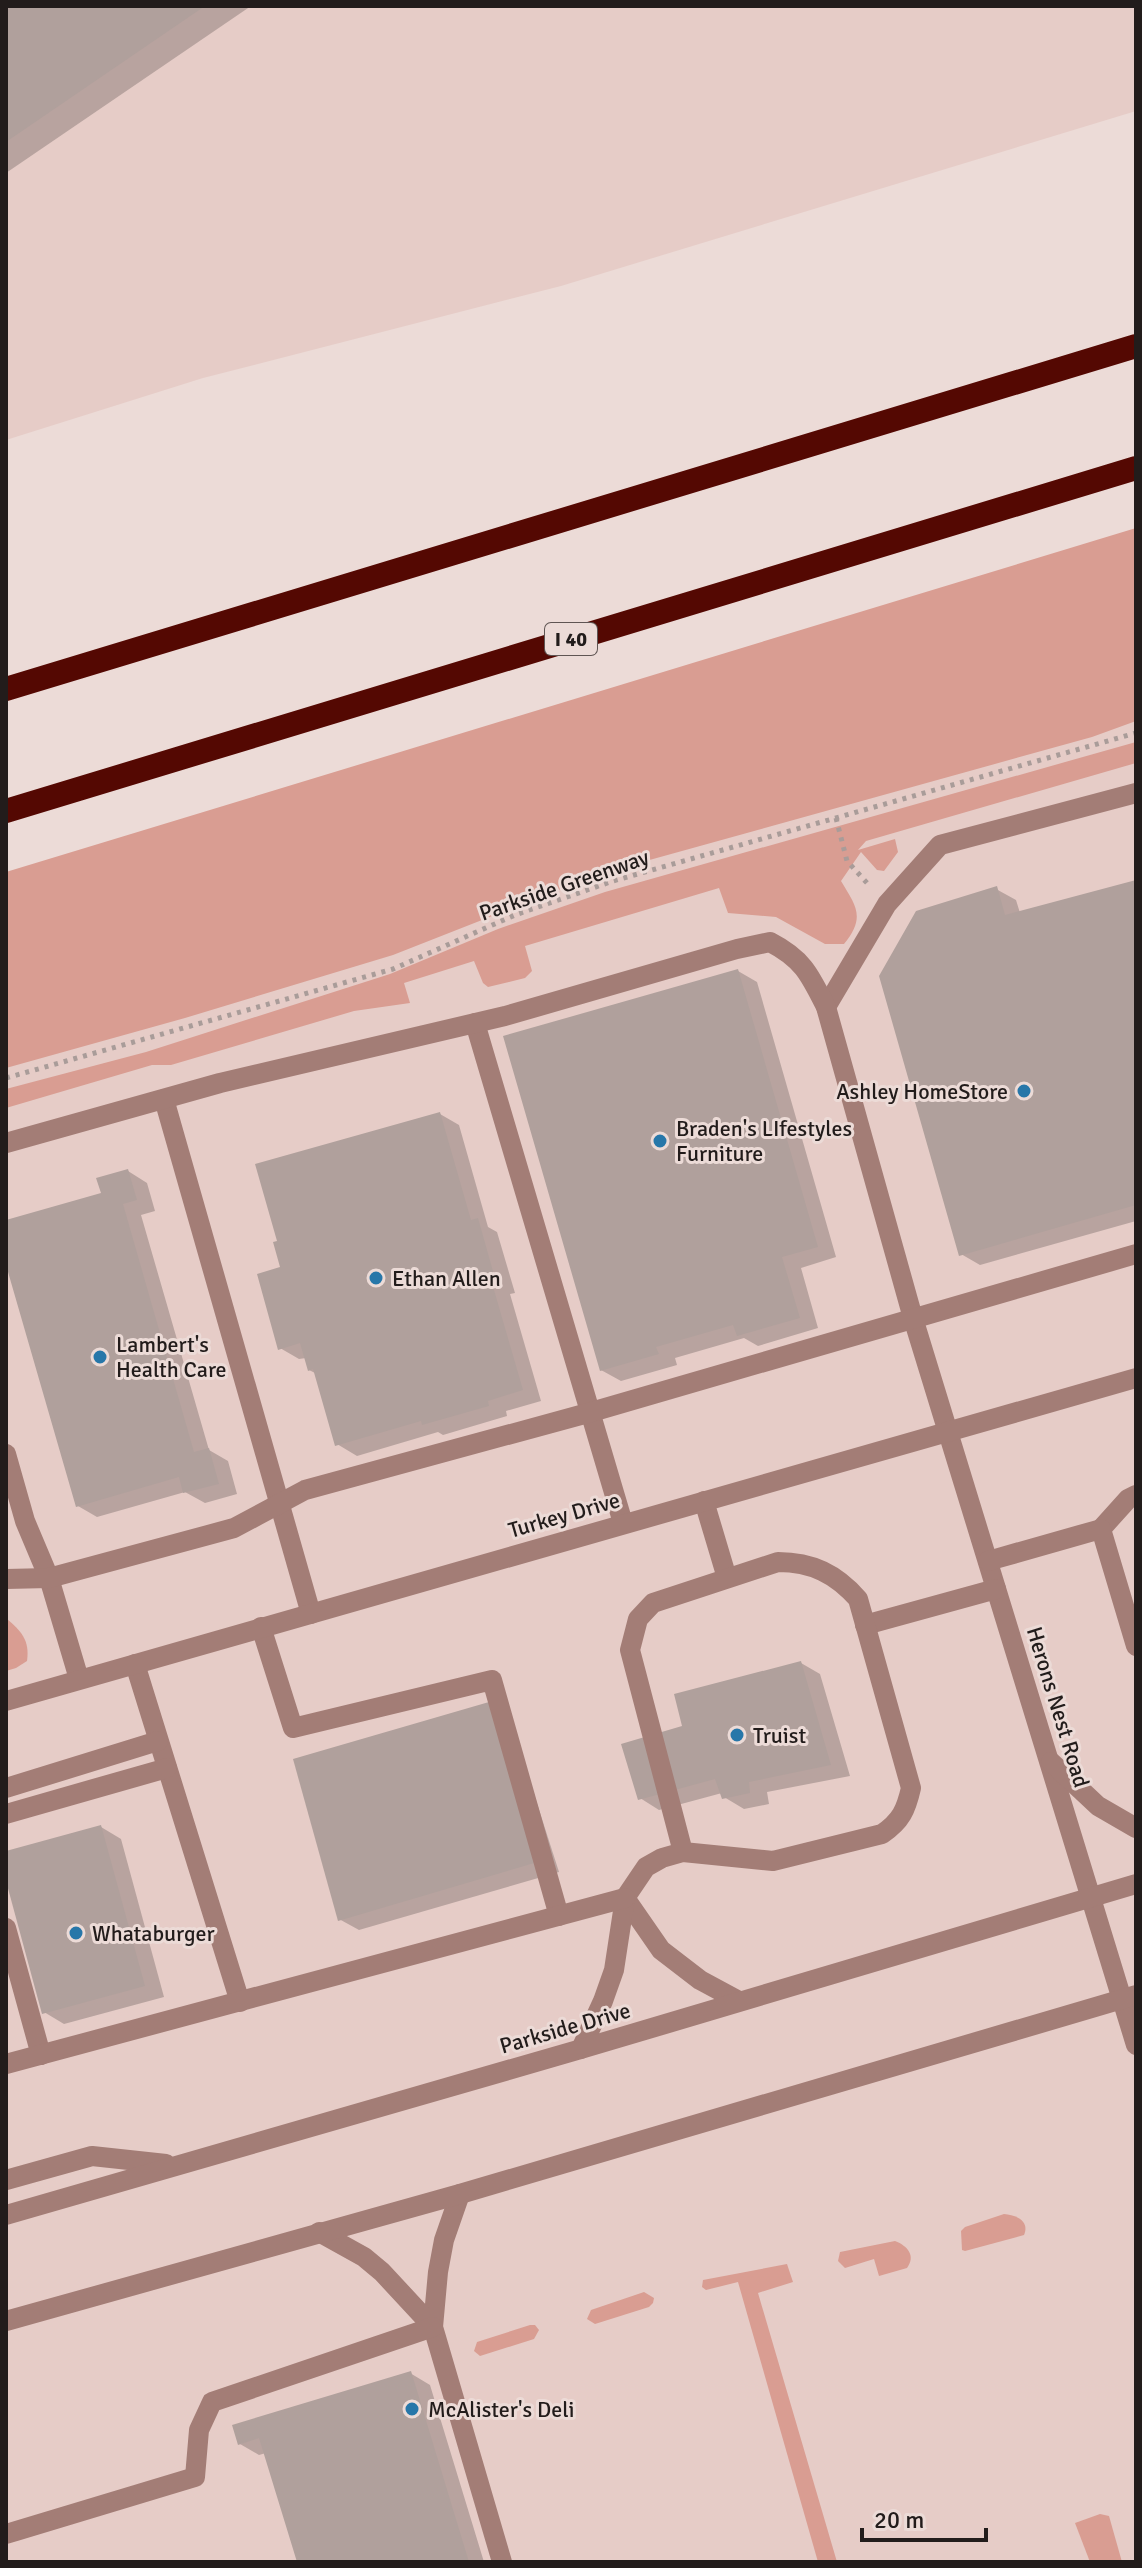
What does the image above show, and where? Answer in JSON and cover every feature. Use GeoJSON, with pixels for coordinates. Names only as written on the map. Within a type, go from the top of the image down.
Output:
{"type":"FeatureCollection","features":[{"type":"Feature","properties":{"kind":"highway"},"geometry":{"type":"LineString","coordinates":[[6,689],[1136,346]]}},
{"type":"Feature","properties":{"kind":"highway","name":"I 40"},"geometry":{"type":"LineString","coordinates":[[6,811],[1136,468]]}},
{"type":"Feature","properties":{"kind":"street"},"geometry":{"type":"LineString","coordinates":[[826,1007],[887,904],[940,845],[1136,793]]}},
{"type":"Feature","properties":{"kind":"street","name":"Herons Nest Road"},"geometry":{"type":"LineString","coordinates":[[475,1023],[770,942],[795,957],[808,971],[826,1007],[913,1318],[1091,1897],[1128,1997],[1136,2045]]}},
{"type":"Feature","properties":{"kind":"street"},"geometry":{"type":"LineString","coordinates":[[6,1143],[220,1083],[475,1023],[623,1523]]}},
{"type":"Feature","properties":{"kind":"street"},"geometry":{"type":"LineString","coordinates":[[164,1099],[311,1614]]}},
{"type":"Feature","properties":{"kind":"street"},"geometry":{"type":"LineString","coordinates":[[6,1579],[49,1578],[234,1528],[305,1490],[588,1413],[1136,1254]]}},
{"type":"Feature","properties":{"kind":"street","name":"Turkey Drive"},"geometry":{"type":"LineString","coordinates":[[6,1701],[1136,1378]]}},
{"type":"Feature","properties":{"kind":"street"},"geometry":{"type":"LineString","coordinates":[[6,1454],[25,1521],[49,1578],[79,1679]]}},
{"type":"Feature","properties":{"kind":"street"},"geometry":{"type":"LineString","coordinates":[[988,1561],[1101,1529],[1128,1499],[1136,1495]]}},
{"type":"Feature","properties":{"kind":"street"},"geometry":{"type":"LineString","coordinates":[[704,1501],[727,1578]]}},
{"type":"Feature","properties":{"kind":"street"},"geometry":{"type":"LineString","coordinates":[[1101,1529],[1136,1646]]}},
{"type":"Feature","properties":{"kind":"street"},"geometry":{"type":"LineString","coordinates":[[581,2049],[614,1970],[625,1898],[646,1867],[683,1852],[773,1861],[882,1834],[895,1825],[906,1811],[911,1788],[858,1599],[843,1581],[817,1567],[778,1562],[653,1603],[638,1619],[630,1650],[683,1852]]}},
{"type":"Feature","properties":{"kind":"street"},"geometry":{"type":"LineString","coordinates":[[865,1625],[996,1589]]}},
{"type":"Feature","properties":{"kind":"street"},"geometry":{"type":"LineString","coordinates":[[261,1627],[293,1728],[492,1680],[559,1916]]}},
{"type":"Feature","properties":{"kind":"street"},"geometry":{"type":"LineString","coordinates":[[135,1664],[240,2002]]}},
{"type":"Feature","properties":{"kind":"street"},"geometry":{"type":"LineString","coordinates":[[6,1788],[158,1741]]}},
{"type":"Feature","properties":{"kind":"street"},"geometry":{"type":"LineString","coordinates":[[1049,1760],[1098,1806],[1136,1828]]}},
{"type":"Feature","properties":{"kind":"street"},"geometry":{"type":"LineString","coordinates":[[6,1814],[167,1768]]}},
{"type":"Feature","properties":{"kind":"street","name":"Parkside Drive"},"geometry":{"type":"LineString","coordinates":[[6,2215],[1136,1884]]}},
{"type":"Feature","properties":{"kind":"street"},"geometry":{"type":"LineString","coordinates":[[6,2064],[625,1898]]}},
{"type":"Feature","properties":{"kind":"street"},"geometry":{"type":"LineString","coordinates":[[625,1898],[661,1950],[700,1980],[739,2001]]}},
{"type":"Feature","properties":{"kind":"street"},"geometry":{"type":"LineString","coordinates":[[6,1928],[41,2055]]}},
{"type":"Feature","properties":{"kind":"street"},"geometry":{"type":"LineString","coordinates":[[6,2321],[460,2194],[1128,1997]]}},
{"type":"Feature","properties":{"kind":"street"},"geometry":{"type":"LineString","coordinates":[[6,2180],[92,2156],[178,2165]]}},
{"type":"Feature","properties":{"kind":"street"},"geometry":{"type":"LineString","coordinates":[[460,2194],[444,2240],[433,2327],[502,2562]]}},
{"type":"Feature","properties":{"kind":"street"},"geometry":{"type":"LineString","coordinates":[[319,2232],[364,2257],[433,2327]]}},
{"type":"Feature","properties":{"kind":"street"},"geometry":{"type":"LineString","coordinates":[[6,2534],[195,2477],[199,2430],[212,2402],[433,2327]]}},
{"type":"Feature","properties":{"kind":"path","name":"Parkside Greenway"},"geometry":{"type":"LineString","coordinates":[[6,1078],[393,969],[515,915],[613,881],[1136,733]]}},
{"type":"Feature","properties":{"kind":"path"},"geometry":{"type":"LineString","coordinates":[[836,818],[847,861],[887,904]]}},
{"type":"Feature","properties":{"kind":"shaded area"},"geometry":{"type":"Polygon","coordinates":[[[6,6],[1136,6],[1136,111],[561,286],[203,378],[6,440],[6,6]]]}},
{"type":"Feature","properties":{"kind":"shaded area"},"geometry":{"type":"Polygon","coordinates":[[[1136,528],[1136,721],[1092,737],[599,874],[393,955],[6,1068],[6,872],[1136,528]]]}},
{"type":"Feature","properties":{"kind":"shaded area"},"geometry":{"type":"Polygon","coordinates":[[[1136,697],[1136,2562],[6,2562],[6,1041],[1136,697]]]}},
{"type":"Feature","properties":{"kind":"shaded area"},"geometry":{"type":"Polygon","coordinates":[[[1136,742],[1136,763],[866,841],[858,850],[895,839],[898,852],[884,871],[877,870],[861,852],[841,881],[854,905],[857,919],[844,944],[825,944],[776,917],[728,913],[719,888],[525,946],[532,971],[525,978],[488,987],[483,983],[474,961],[404,983],[410,1003],[354,1011],[171,1065],[152,1065],[6,1108],[6,1089],[146,1052],[390,974],[498,929],[605,892],[1136,742]]]}},
{"type":"Feature","properties":{"kind":"shaded area"},"geometry":{"type":"Polygon","coordinates":[[[6,1618],[23,1636],[28,1654],[27,1661],[6,1671],[6,1618]]]}},
{"type":"Feature","properties":{"kind":"shaded area"},"geometry":{"type":"Polygon","coordinates":[[[1004,2214],[1023,2222],[1024,2235],[962,2250],[961,2231],[965,2227],[1004,2214]]]}},
{"type":"Feature","properties":{"kind":"shaded area"},"geometry":{"type":"Polygon","coordinates":[[[895,2241],[904,2246],[911,2256],[907,2268],[879,2276],[874,2259],[845,2268],[838,2261],[840,2252],[895,2241]]]}},
{"type":"Feature","properties":{"kind":"shaded area"},"geometry":{"type":"Polygon","coordinates":[[[787,2264],[793,2282],[758,2293],[837,2562],[818,2562],[738,2282],[706,2290],[702,2287],[703,2280],[787,2264]]]}},
{"type":"Feature","properties":{"kind":"shaded area"},"geometry":{"type":"Polygon","coordinates":[[[644,2292],[654,2298],[649,2307],[595,2324],[587,2319],[591,2310],[644,2292]]]}},
{"type":"Feature","properties":{"kind":"shaded area"},"geometry":{"type":"Polygon","coordinates":[[[535,2325],[539,2330],[534,2339],[480,2356],[474,2351],[477,2342],[535,2325]]]}},
{"type":"Feature","properties":{"kind":"shaded area"},"geometry":{"type":"Polygon","coordinates":[[[1100,2514],[1109,2516],[1122,2562],[1090,2562],[1075,2523],[1100,2514]]]}},
{"type":"Feature","properties":{"kind":"building"},"geometry":{"type":"Polygon","coordinates":[[[6,6],[205,6],[6,142],[6,6]]]}},
{"type":"Feature","properties":{"kind":"building","name":"Ashley HomeStore"},"geometry":{"type":"Polygon","coordinates":[[[1136,880],[1136,1205],[959,1256],[879,976],[916,911],[997,886],[1005,915],[1136,880]]]}},
{"type":"Feature","properties":{"kind":"building","name":"Braden's LIfestyles Furniture"},"geometry":{"type":"Polygon","coordinates":[[[738,969],[818,1247],[782,1257],[800,1318],[737,1336],[733,1325],[656,1347],[659,1354],[600,1371],[503,1036],[738,969]]]}},
{"type":"Feature","properties":{"kind":"building","name":"Ethan Allen"},"geometry":{"type":"Polygon","coordinates":[[[440,1112],[471,1220],[478,1218],[496,1282],[492,1283],[523,1390],[488,1401],[489,1406],[422,1425],[421,1421],[335,1446],[313,1369],[308,1371],[300,1343],[278,1350],[257,1274],[280,1267],[273,1242],[277,1241],[255,1164],[440,1112]]]}},
{"type":"Feature","properties":{"kind":"building","name":"Lambert's Health Care"},"geometry":{"type":"Polygon","coordinates":[[[128,1169],[137,1200],[123,1204],[194,1452],[209,1448],[219,1484],[183,1493],[179,1477],[76,1507],[6,1265],[6,1220],[101,1193],[96,1178],[128,1169]]]}},
{"type":"Feature","properties":{"kind":"building","name":"Truist"},"geometry":{"type":"Polygon","coordinates":[[[801,1661],[831,1765],[749,1782],[750,1793],[722,1799],[715,1779],[638,1800],[621,1744],[682,1726],[674,1694],[801,1661]]]}},
{"type":"Feature","properties":{"kind":"building"},"geometry":{"type":"Polygon","coordinates":[[[489,1702],[541,1861],[338,1921],[293,1759],[489,1702]]]}},
{"type":"Feature","properties":{"kind":"building","name":"Whataburger"},"geometry":{"type":"Polygon","coordinates":[[[101,1825],[145,1986],[42,2014],[6,1881],[6,1851],[101,1825]]]}},
{"type":"Feature","properties":{"kind":"building"},"geometry":{"type":"Polygon","coordinates":[[[411,2371],[469,2562],[297,2562],[259,2438],[238,2445],[232,2425],[411,2371]]]}},
{"type":"Feature","properties":{"kind":"place","name":"Ashley HomeStore"},"geometry":{"type":"Point","coordinates":[1024,1091]}},
{"type":"Feature","properties":{"kind":"place","name":"Braden's LIfestyles Furniture"},"geometry":{"type":"Point","coordinates":[660,1141]}},
{"type":"Feature","properties":{"kind":"place","name":"Ethan Allen"},"geometry":{"type":"Point","coordinates":[376,1278]}},
{"type":"Feature","properties":{"kind":"place","name":"Lambert's Health Care"},"geometry":{"type":"Point","coordinates":[100,1357]}},
{"type":"Feature","properties":{"kind":"place","name":"Truist"},"geometry":{"type":"Point","coordinates":[737,1735]}},
{"type":"Feature","properties":{"kind":"place","name":"Whataburger"},"geometry":{"type":"Point","coordinates":[76,1933]}},
{"type":"Feature","properties":{"kind":"place","name":"McAlister's Deli"},"geometry":{"type":"Point","coordinates":[412,2409]}}]}
